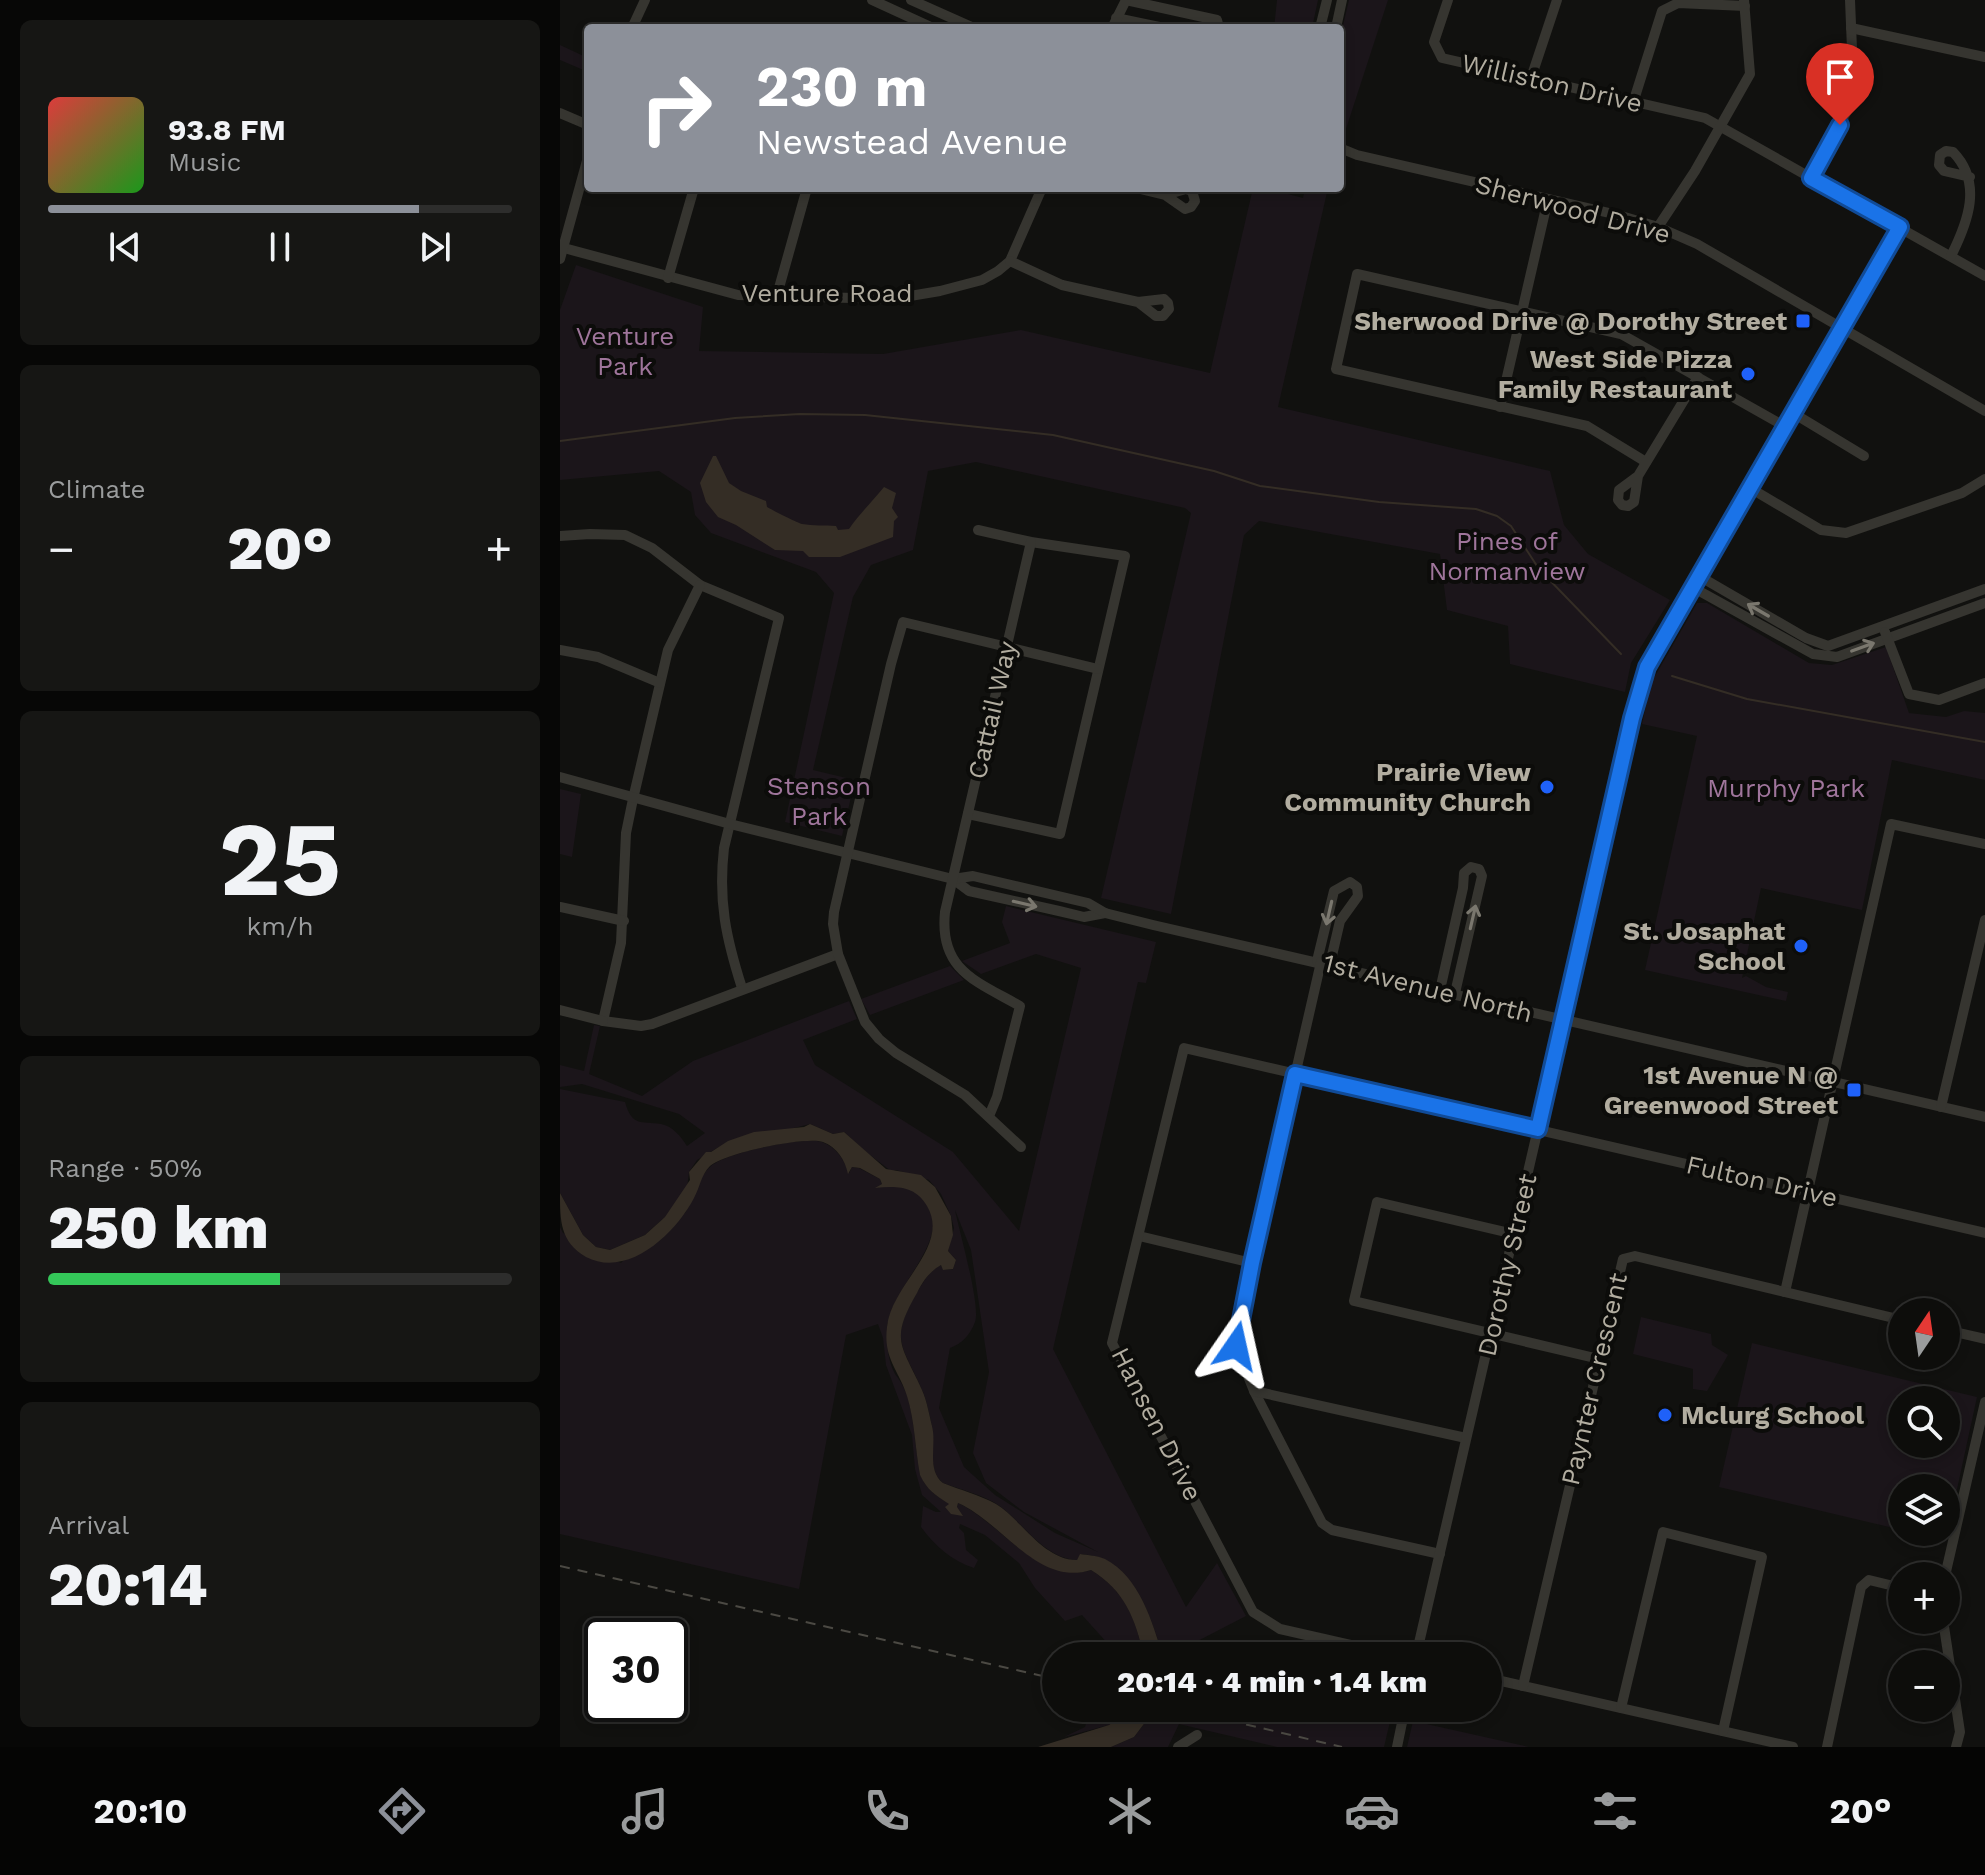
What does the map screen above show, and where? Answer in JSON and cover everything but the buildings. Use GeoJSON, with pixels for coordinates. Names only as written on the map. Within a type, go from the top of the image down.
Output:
{"type":"FeatureCollection","features":[{"type":"Feature","properties":{"kind":"street"},"geometry":{"type":"LineString","coordinates":[[634,24],[645,0]]}},
{"type":"Feature","properties":{"kind":"street"},"geometry":{"type":"LineString","coordinates":[[872,0],[924,24]]}},
{"type":"Feature","properties":{"kind":"street"},"geometry":{"type":"LineString","coordinates":[[911,0],[965,24]]}},
{"type":"Feature","properties":{"kind":"street"},"geometry":{"type":"LineString","coordinates":[[1114,23],[1126,0],[1217,20],[1218,24]]}},
{"type":"Feature","properties":{"kind":"street"},"geometry":{"type":"LineString","coordinates":[[1321,24],[1327,0]]}},
{"type":"Feature","properties":{"kind":"street"},"geometry":{"type":"LineString","coordinates":[[1337,24],[1342,0]]}},
{"type":"Feature","properties":{"kind":"street","name":"Williston Drive"},"geometry":{"type":"LineString","coordinates":[[1448,0],[1434,42],[1442,58],[1705,118],[1985,276]]}},
{"type":"Feature","properties":{"kind":"street"},"geometry":{"type":"LineString","coordinates":[[1531,78],[1557,0]]}},
{"type":"Feature","properties":{"kind":"street"},"geometry":{"type":"LineString","coordinates":[[1811,178],[1854,98],[1850,0]]}},
{"type":"Feature","properties":{"kind":"street"},"geometry":{"type":"LineString","coordinates":[[1633,103],[1662,11],[1678,3],[1745,3],[1750,74],[1658,227]]}},
{"type":"Feature","properties":{"kind":"street"},"geometry":{"type":"LineString","coordinates":[[1851,28],[1985,57]]}},
{"type":"Feature","properties":{"kind":"street"},"geometry":{"type":"LineString","coordinates":[[560,113],[584,123]]}},
{"type":"Feature","properties":{"kind":"street","name":"Sherwood Drive"},"geometry":{"type":"LineString","coordinates":[[1344,150],[1658,227],[1697,244],[1985,411]]}},
{"type":"Feature","properties":{"kind":"street","name":"Sherwood Drive"},"geometry":{"type":"LineString","coordinates":[[1344,155],[1357,155]]}},
{"type":"Feature","properties":{"kind":"street"},"geometry":{"type":"LineString","coordinates":[[562,253],[584,172]]}},
{"type":"Feature","properties":{"kind":"street"},"geometry":{"type":"LineString","coordinates":[[1951,256],[1963,233],[1972,195],[1970,177]]}},
{"type":"Feature","properties":{"kind":"street"},"geometry":{"type":"LineString","coordinates":[[668,278],[693,192]]}},
{"type":"Feature","properties":{"kind":"street"},"geometry":{"type":"LineString","coordinates":[[777,295],[806,192]]}},
{"type":"Feature","properties":{"kind":"street"},"geometry":{"type":"LineString","coordinates":[[1040,192],[1010,261],[1062,285],[1138,302]]}},
{"type":"Feature","properties":{"kind":"street"},"geometry":{"type":"LineString","coordinates":[[1153,192],[1165,195]]}},
{"type":"Feature","properties":{"kind":"street"},"geometry":{"type":"LineString","coordinates":[[1500,407],[1548,199]]}},
{"type":"Feature","properties":{"kind":"street","name":"Dorothy Street"},"geometry":{"type":"LineString","coordinates":[[1419,1642],[1640,688],[1654,654],[1900,227]]}},
{"type":"Feature","properties":{"kind":"street","name":"Venture Road"},"geometry":{"type":"LineString","coordinates":[[562,253],[738,295],[892,299],[982,280],[1010,261]]}},
{"type":"Feature","properties":{"kind":"street"},"geometry":{"type":"LineString","coordinates":[[1646,462],[1587,426],[1336,369],[1357,274],[1621,334],[1786,427]]}},
{"type":"Feature","properties":{"kind":"street"},"geometry":{"type":"LineString","coordinates":[[1638,476],[1698,377]]}},
{"type":"Feature","properties":{"kind":"street"},"geometry":{"type":"LineString","coordinates":[[1793,413],[1864,456]]}},
{"type":"Feature","properties":{"kind":"street"},"geometry":{"type":"LineString","coordinates":[[1750,488],[1821,530],[1846,533],[1962,493],[1985,479]]}},
{"type":"Feature","properties":{"kind":"street"},"geometry":{"type":"LineString","coordinates":[[968,814],[1060,834],[1125,556],[1031,542],[978,530]]}},
{"type":"Feature","properties":{"kind":"street"},"geometry":{"type":"LineString","coordinates":[[560,536],[625,535],[652,548],[700,585],[779,618],[724,848],[721,896],[726,937],[742,988]]}},
{"type":"Feature","properties":{"kind":"street","name":"Cattail Way"},"geometry":{"type":"LineString","coordinates":[[989,1116],[997,1097],[1020,1006],[962,970],[948,954],[943,930],[1031,542]]}},
{"type":"Feature","properties":{"kind":"street"},"geometry":{"type":"LineString","coordinates":[[1699,576],[1818,644],[1828,646],[1886,633],[1985,603]]}},
{"type":"Feature","properties":{"kind":"street"},"geometry":{"type":"LineString","coordinates":[[603,1021],[624,921],[625,847],[633,799],[668,650],[700,585]]}},
{"type":"Feature","properties":{"kind":"street"},"geometry":{"type":"LineString","coordinates":[[1692,587],[1813,654],[1825,657],[1837,657],[1985,589]]}},
{"type":"Feature","properties":{"kind":"street"},"geometry":{"type":"LineString","coordinates":[[1021,1147],[965,1095],[896,1053],[865,1022],[838,954],[834,912],[903,622],[1098,669]]}},
{"type":"Feature","properties":{"kind":"street"},"geometry":{"type":"LineString","coordinates":[[1886,633],[1909,694],[1939,700],[1985,683]]}},
{"type":"Feature","properties":{"kind":"street"},"geometry":{"type":"LineString","coordinates":[[560,650],[598,657],[660,683]]}},
{"type":"Feature","properties":{"kind":"street","name":"1st Avenue North"},"geometry":{"type":"LineString","coordinates":[[560,777],[633,799],[953,879],[973,876],[1088,903],[1105,913],[1985,1117]]}},
{"type":"Feature","properties":{"kind":"street"},"geometry":{"type":"LineString","coordinates":[[1785,1292],[1891,824],[1985,844]]}},
{"type":"Feature","properties":{"kind":"street"},"geometry":{"type":"LineString","coordinates":[[1440,990],[1464,873],[1471,867],[1479,869],[1482,876],[1455,993]]}},
{"type":"Feature","properties":{"kind":"street"},"geometry":{"type":"LineString","coordinates":[[1323,963],[1340,921],[1358,896],[1357,887],[1350,882],[1334,891],[1323,963],[1252,1263],[1236,1346],[1254,1391],[1322,1523],[1332,1530],[1440,1554]]}},
{"type":"Feature","properties":{"kind":"street"},"geometry":{"type":"LineString","coordinates":[[560,907],[624,921]]}},
{"type":"Feature","properties":{"kind":"street"},"geometry":{"type":"LineString","coordinates":[[1941,1107],[1985,920]]}},
{"type":"Feature","properties":{"kind":"street"},"geometry":{"type":"LineString","coordinates":[[560,1010],[603,1021],[641,1026],[652,1024],[838,954]]}},
{"type":"Feature","properties":{"kind":"street","name":"Hansen Drive"},"geometry":{"type":"LineString","coordinates":[[1295,1074],[1184,1048],[1112,1343],[1253,1612],[1280,1629],[1337,1642]]}},
{"type":"Feature","properties":{"kind":"street","name":"Fulton Drive"},"geometry":{"type":"LineString","coordinates":[[1295,1074],[1985,1233]]}},
{"type":"Feature","properties":{"kind":"street"},"geometry":{"type":"LineString","coordinates":[[1514,1234],[1377,1202],[1354,1301],[1599,1359]]}},
{"type":"Feature","properties":{"kind":"street"},"geometry":{"type":"LineString","coordinates":[[1139,1236],[1252,1263]]}},
{"type":"Feature","properties":{"kind":"street","name":"Paynter Crescent"},"geometry":{"type":"LineString","coordinates":[[1523,1686],[1623,1259],[1635,1256],[1888,1317]]}},
{"type":"Feature","properties":{"kind":"street"},"geometry":{"type":"LineString","coordinates":[[1960,1333],[1985,1339]]}},
{"type":"Feature","properties":{"kind":"street"},"geometry":{"type":"LineString","coordinates":[[1254,1391],[1466,1438]]}},
{"type":"Feature","properties":{"kind":"street"},"geometry":{"type":"LineString","coordinates":[[1948,1562],[1985,1402]]}},
{"type":"Feature","properties":{"kind":"street"},"geometry":{"type":"LineString","coordinates":[[1621,1708],[1663,1532],[1762,1557],[1723,1731]]}},
{"type":"Feature","properties":{"kind":"street"},"geometry":{"type":"LineString","coordinates":[[1827,1747],[1861,1587],[1869,1580],[1888,1585]]}},
{"type":"Feature","properties":{"kind":"street"},"geometry":{"type":"LineString","coordinates":[[1945,1634],[1960,1732],[1956,1747]]}},
{"type":"Feature","properties":{"kind":"street"},"geometry":{"type":"LineString","coordinates":[[1502,1681],[1793,1747]]}},
{"type":"Feature","properties":{"kind":"street"},"geometry":{"type":"LineString","coordinates":[[1397,1747],[1402,1722]]}},
{"type":"Feature","properties":{"kind":"street"},"geometry":{"type":"LineString","coordinates":[[1178,1747],[1197,1735]]}},
{"type":"Feature","properties":{"kind":"green space"},"geometry":{"type":"Polygon","coordinates":[[[1277,0],[1318,0],[1313,24],[1274,24],[1277,0]]]}},
{"type":"Feature","properties":{"kind":"green space"},"geometry":{"type":"Polygon","coordinates":[[[1349,0],[1388,0],[1344,135],[1344,24],[1349,0]]]}},
{"type":"Feature","properties":{"kind":"green space"},"geometry":{"type":"Polygon","coordinates":[[[560,45],[584,56],[584,70],[560,60],[560,45]]]}},
{"type":"Feature","properties":{"kind":"green space"},"geometry":{"type":"Polygon","coordinates":[[[1252,192],[1281,192],[1303,198],[1304,192],[1327,192],[1278,407],[1550,471],[1564,525],[1588,554],[1670,600],[1631,663],[1625,692],[1510,664],[1508,626],[1447,610],[1440,554],[1259,521],[1244,535],[1171,914],[1101,898],[1191,513],[1185,508],[976,462],[928,471],[913,550],[871,565],[853,597],[813,770],[855,780],[842,836],[785,822],[834,593],[816,572],[711,533],[695,515],[691,492],[659,471],[560,480],[560,310],[576,265],[703,307],[699,351],[883,354],[1021,330],[1210,373],[1252,192]]]}},
{"type":"Feature","properties":{"kind":"green space","name":"Murphy Park"},"geometry":{"type":"Polygon","coordinates":[[[1697,603],[1707,603],[1809,663],[1832,665],[1886,647],[1909,713],[1946,717],[1964,711],[1985,713],[1985,780],[1892,760],[1862,910],[1761,888],[1742,978],[1746,976],[1766,987],[1788,992],[1786,1001],[1645,970],[1697,736],[1642,724],[1651,683],[1697,603]]]}},
{"type":"Feature","properties":{"kind":"green space"},"geometry":{"type":"Polygon","coordinates":[[[560,789],[581,794],[572,857],[560,854],[560,789]]]}},
{"type":"Feature","properties":{"kind":"green space"},"geometry":{"type":"Polygon","coordinates":[[[1006,906],[1156,942],[1146,983],[1138,982],[1053,1349],[1186,1607],[1217,1563],[1246,1616],[1196,1642],[1158,1642],[1136,1589],[1117,1568],[1093,1556],[1081,1554],[1077,1560],[1055,1554],[995,1503],[943,1483],[933,1464],[933,1433],[928,1408],[904,1352],[901,1332],[908,1308],[927,1277],[941,1265],[944,1270],[953,1269],[956,1260],[948,1251],[954,1228],[951,1216],[941,1194],[929,1180],[891,1171],[844,1132],[833,1134],[810,1124],[719,1147],[697,1160],[689,1172],[684,1214],[710,1167],[747,1151],[799,1141],[827,1144],[839,1154],[849,1173],[852,1167],[859,1168],[880,1179],[882,1184],[877,1188],[898,1186],[918,1194],[930,1209],[933,1225],[929,1242],[890,1315],[887,1337],[891,1364],[910,1405],[920,1474],[932,1492],[949,1506],[957,1507],[958,1503],[974,1512],[1038,1561],[1072,1572],[1091,1570],[1103,1578],[1127,1606],[1140,1642],[1106,1642],[1082,1615],[1065,1621],[1035,1588],[1019,1563],[985,1535],[960,1524],[966,1550],[978,1560],[974,1568],[951,1557],[926,1534],[921,1527],[923,1506],[941,1512],[922,1495],[915,1469],[912,1435],[886,1365],[878,1324],[846,1335],[799,1589],[560,1534],[560,1227],[563,1233],[621,1263],[665,1217],[645,1235],[610,1250],[596,1247],[583,1235],[560,1193],[560,1089],[625,1102],[634,1119],[669,1127],[687,1146],[705,1133],[679,1114],[582,1084],[560,1087],[560,1065],[584,1071],[594,1025],[600,1026],[589,1074],[642,1096],[693,1061],[849,1001],[857,1019],[803,1040],[815,1065],[953,1152],[1019,1231],[1081,968],[1036,954],[981,974],[962,961],[1010,943],[1002,922],[1006,906]],[[955,1210],[976,1313],[968,1335],[950,1348],[939,1408],[964,1467],[995,1495],[1055,1533],[1098,1552],[1024,1512],[986,1483],[973,1453],[989,1372],[971,1250],[955,1210]]]}},
{"type":"Feature","properties":{"kind":"green space"},"geometry":{"type":"Polygon","coordinates":[[[950,966],[964,980],[870,1015],[861,999],[950,966]]]}},
{"type":"Feature","properties":{"kind":"green space"},"geometry":{"type":"Polygon","coordinates":[[[1641,1317],[1711,1334],[1712,1345],[1728,1355],[1707,1391],[1693,1389],[1693,1369],[1633,1354],[1641,1317]]]}},
{"type":"Feature","properties":{"kind":"green space"},"geometry":{"type":"Polygon","coordinates":[[[1752,1343],[1931,1386],[1888,1386],[1888,1458],[1960,1458],[1960,1393],[1977,1397],[1960,1475],[1888,1474],[1888,1527],[1719,1487],[1752,1343]]]}},
{"type":"Feature","properties":{"kind":"green space"},"geometry":{"type":"Polygon","coordinates":[[[1086,1722],[1114,1722],[1064,1737],[1085,1727],[1086,1722]]]}},
{"type":"Feature","properties":{"kind":"green space"},"geometry":{"type":"Polygon","coordinates":[[[1145,1722],[1390,1722],[1384,1747],[1277,1747],[1179,1724],[1168,1747],[1111,1747],[1134,1737],[1145,1722]]]}},
{"type":"Feature","properties":{"kind":"green space"},"geometry":{"type":"Polygon","coordinates":[[[1413,1722],[1417,1722],[1529,1747],[1407,1747],[1413,1722]]]}},
{"type":"Feature","properties":{"kind":"shaded area"},"geometry":{"type":"Polygon","coordinates":[[[713,456],[716,456],[729,483],[766,501],[767,507],[802,524],[849,529],[884,487],[896,493],[892,508],[898,517],[894,521],[893,537],[840,557],[809,557],[803,551],[775,550],[718,517],[706,502],[700,483],[713,456]]]}},
{"type":"Feature","properties":{"kind":"shaded area"},"geometry":{"type":"Polygon","coordinates":[[[810,1124],[833,1134],[844,1132],[886,1169],[921,1175],[935,1187],[951,1216],[953,1235],[948,1251],[956,1260],[953,1269],[943,1270],[941,1265],[927,1277],[908,1309],[901,1333],[904,1352],[928,1408],[933,1433],[933,1464],[938,1477],[943,1483],[996,1504],[1054,1554],[1077,1560],[1080,1554],[1096,1556],[1117,1567],[1136,1589],[1158,1642],[1140,1642],[1127,1607],[1103,1578],[1091,1570],[1072,1573],[1037,1561],[958,1503],[963,1516],[951,1514],[945,1507],[949,1504],[932,1492],[920,1475],[910,1406],[889,1356],[886,1338],[891,1311],[926,1251],[931,1236],[932,1221],[927,1206],[917,1194],[897,1187],[875,1188],[882,1184],[880,1179],[860,1168],[852,1167],[848,1174],[840,1155],[828,1144],[800,1141],[747,1151],[710,1166],[694,1198],[675,1225],[649,1249],[634,1257],[618,1262],[602,1262],[577,1251],[566,1237],[561,1221],[560,1193],[583,1235],[596,1247],[610,1250],[645,1235],[665,1217],[690,1180],[689,1172],[706,1152],[754,1132],[810,1124]]]}},
{"type":"Feature","properties":{"kind":"shaded area"},"geometry":{"type":"Polygon","coordinates":[[[1114,1722],[1145,1722],[1134,1737],[1111,1747],[1038,1747],[1114,1722]]]}},
{"type":"Feature","properties":{"kind":"waterway"},"geometry":{"type":"LineString","coordinates":[[560,441],[735,418],[800,414],[865,415],[1053,435],[1214,471],[1260,486],[1379,502],[1476,509],[1497,516],[1511,526],[1539,569],[1621,654]]}},
{"type":"Feature","properties":{"kind":"waterway"},"geometry":{"type":"LineString","coordinates":[[1672,676],[1747,699],[1985,742]]}},
{"type":"Feature","properties":{"kind":"railway"},"geometry":{"type":"LineString","coordinates":[[560,1566],[1042,1676]]}},
{"type":"Feature","properties":{"kind":"railway"},"geometry":{"type":"LineString","coordinates":[[1236,1722],[1342,1747]]}},
{"type":"Feature","properties":{"kind":"place","name":"Sherwood Drive @ Dorothy Street"},"geometry":{"type":"Point","coordinates":[1803,321]}},
{"type":"Feature","properties":{"kind":"place","name":"West Side Pizza Family Restaurant"},"geometry":{"type":"Point","coordinates":[1748,374]}},
{"type":"Feature","properties":{"kind":"place","name":"Prairie View Community Church"},"geometry":{"type":"Point","coordinates":[1547,787]}},
{"type":"Feature","properties":{"kind":"place","name":"St. Josaphat School"},"geometry":{"type":"Point","coordinates":[1801,946]}},
{"type":"Feature","properties":{"kind":"place","name":"1st Avenue N @ Greenwood Street"},"geometry":{"type":"Point","coordinates":[1854,1090]}},
{"type":"Feature","properties":{"kind":"place","name":"Mclurg School"},"geometry":{"type":"Point","coordinates":[1665,1415]}},
{"type":"Feature","properties":{"kind":"route"},"geometry":{"type":"LineString","coordinates":[[1236,1346],[1295,1074],[1538,1129],[1632,718],[1647,667],[1900,227],[1811,178],[1840,125]]}},
{"type":"Feature","properties":{"kind":"park label","name":"Venture Park"},"geometry":{"type":"Point","coordinates":[625,351]}},
{"type":"Feature","properties":{"kind":"park label","name":"Pines of Normanview"},"geometry":{"type":"Point","coordinates":[1507,556]}},
{"type":"Feature","properties":{"kind":"park label","name":"Stenson Park"},"geometry":{"type":"Point","coordinates":[819,801]}}]}
